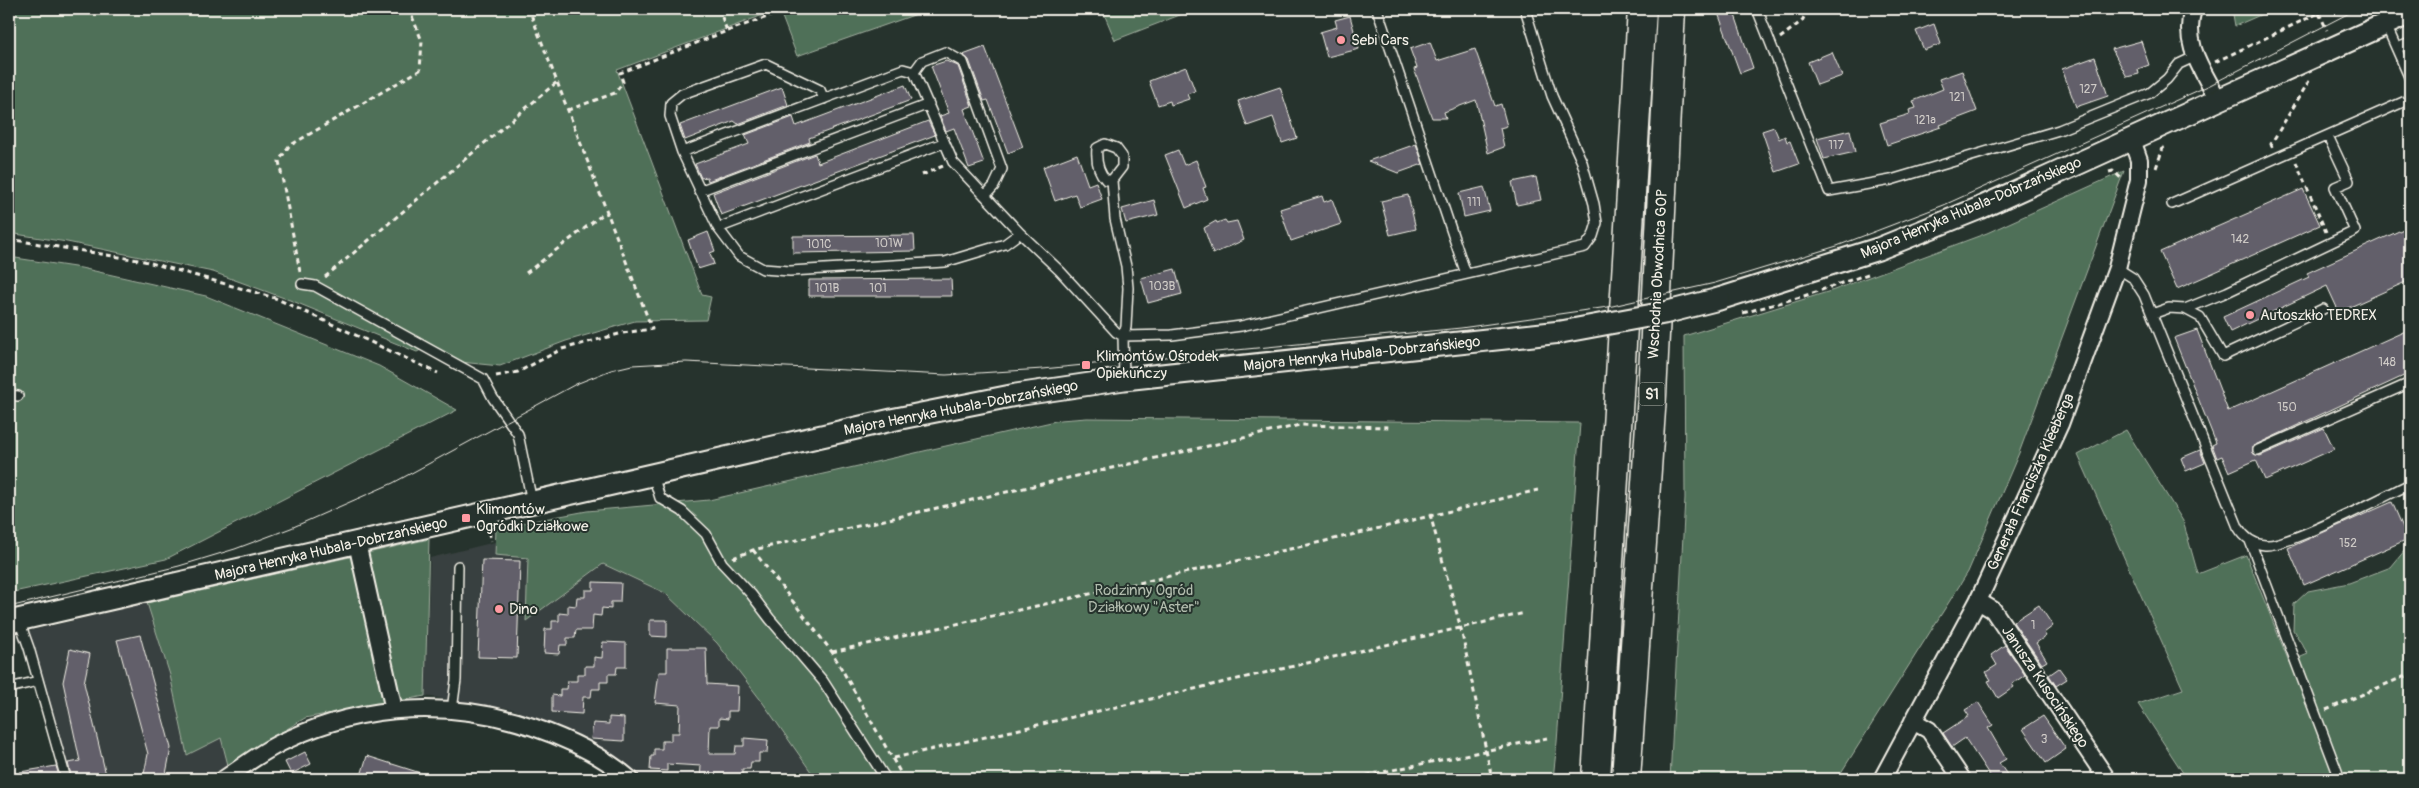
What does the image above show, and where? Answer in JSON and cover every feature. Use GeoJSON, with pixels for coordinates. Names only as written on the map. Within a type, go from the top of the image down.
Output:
{"type":"FeatureCollection","features":[{"type":"Feature","properties":{"kind":"highway","name":"Wschodnia Obwodnica GOP"},"geometry":{"type":"LineString","coordinates":[[1596,779],[1642,9]]}},
{"type":"Feature","properties":{"kind":"highway","name":"Wschodnia Obwodnica GOP"},"geometry":{"type":"LineString","coordinates":[[1626,779],[1651,404],[1671,9]]}},
{"type":"Feature","properties":{"kind":"street"},"geometry":{"type":"LineString","coordinates":[[2193,9],[2191,41],[2194,58],[2218,100]]}},
{"type":"Feature","properties":{"kind":"street","name":"Majora Henryka Hubala-Dobrzańskiego"},"geometry":{"type":"LineString","coordinates":[[14,621],[896,419],[1016,395],[1124,379],[1561,332],[1664,313],[1719,299],[1878,249],[1980,208],[2410,13]]}},
{"type":"Feature","properties":{"kind":"street","name":"Generała Franciszka Kleeberga"},"geometry":{"type":"LineString","coordinates":[[1882,779],[1978,601],[2060,424],[2117,268],[2139,180],[2139,160],[2132,140]]}},
{"type":"Feature","properties":{"kind":"street"},"geometry":{"type":"LineString","coordinates":[[357,542],[394,710]]}},
{"type":"Feature","properties":{"kind":"street","name":"Janusza Kusocińskiego"},"geometry":{"type":"LineString","coordinates":[[1978,601],[1993,610],[2107,779]]}},
{"type":"Feature","properties":{"kind":"street"},"geometry":{"type":"LineString","coordinates":[[229,778],[262,753],[289,738],[339,720],[394,710],[425,708],[498,716],[552,734],[595,755],[630,779]]}},
{"type":"Feature","properties":{"kind":"street"},"geometry":{"type":"LineString","coordinates":[[1913,720],[1929,730],[1962,779]]}},
{"type":"Feature","properties":{"kind":"lane"},"geometry":{"type":"LineString","coordinates":[[1377,9],[1466,274]]}},
{"type":"Feature","properties":{"kind":"lane"},"geometry":{"type":"LineString","coordinates":[[682,152],[903,69],[914,72],[929,104],[943,143],[953,162],[1020,233],[1060,271],[1116,332],[1123,336],[1172,335],[1241,326],[1585,247],[1594,236],[1597,223],[1594,204],[1582,162],[1552,96],[1525,9]]}},
{"type":"Feature","properties":{"kind":"lane"},"geometry":{"type":"LineString","coordinates":[[1757,9],[1830,191],[1891,180],[2059,130],[2150,93],[2167,79],[2180,64],[2194,58]]}},
{"type":"Feature","properties":{"kind":"lane"},"geometry":{"type":"LineString","coordinates":[[2386,24],[2409,75]]}},
{"type":"Feature","properties":{"kind":"lane"},"geometry":{"type":"LineString","coordinates":[[2397,48],[2410,44]]}},
{"type":"Feature","properties":{"kind":"lane"},"geometry":{"type":"LineString","coordinates":[[914,72],[922,61],[945,52],[963,62],[1002,170],[994,186],[985,196]]}},
{"type":"Feature","properties":{"kind":"lane"},"geometry":{"type":"LineString","coordinates":[[824,99],[820,90],[766,64],[682,94],[670,103],[670,116],[682,152],[699,191],[718,228],[739,256],[763,269],[790,270],[945,262],[1005,244],[1020,233]]}},
{"type":"Feature","properties":{"kind":"lane"},"geometry":{"type":"LineString","coordinates":[[2172,204],[2410,99]]}},
{"type":"Feature","properties":{"kind":"lane"},"geometry":{"type":"LineString","coordinates":[[699,191],[929,104]]}},
{"type":"Feature","properties":{"kind":"lane"},"geometry":{"type":"LineString","coordinates":[[2185,309],[2227,292],[2355,231],[2336,187],[2349,181],[2328,136]]}},
{"type":"Feature","properties":{"kind":"lane"},"geometry":{"type":"LineString","coordinates":[[718,228],[943,143]]}},
{"type":"Feature","properties":{"kind":"lane"},"geometry":{"type":"LineString","coordinates":[[1112,180],[1115,219],[1126,266],[1128,288],[1126,327],[1123,336],[1124,379]]}},
{"type":"Feature","properties":{"kind":"lane"},"geometry":{"type":"LineString","coordinates":[[2117,268],[2133,278],[2144,295],[2238,527],[2244,537],[2250,541],[2266,545],[2289,540],[2410,484]]}},
{"type":"Feature","properties":{"kind":"lane"},"geometry":{"type":"LineString","coordinates":[[302,284],[315,286],[483,379],[493,398],[518,434],[532,502]]}},
{"type":"Feature","properties":{"kind":"lane"},"geometry":{"type":"LineString","coordinates":[[2152,314],[2169,308],[2185,309],[2200,317],[2223,356],[2323,308]]}},
{"type":"Feature","properties":{"kind":"lane"},"geometry":{"type":"LineString","coordinates":[[2258,450],[2410,382]]}},
{"type":"Feature","properties":{"kind":"lane"},"geometry":{"type":"LineString","coordinates":[[653,474],[660,498],[682,511],[706,534],[722,563],[751,594],[823,682],[886,779]]}},
{"type":"Feature","properties":{"kind":"lane"},"geometry":{"type":"LineString","coordinates":[[2250,541],[2340,779]]}},
{"type":"Feature","properties":{"kind":"lane"},"geometry":{"type":"LineString","coordinates":[[452,710],[456,680],[458,566]]}},
{"type":"Feature","properties":{"kind":"lane"},"geometry":{"type":"LineString","coordinates":[[14,621],[38,681],[66,779]]}},
{"type":"Feature","properties":{"kind":"lane"},"geometry":{"type":"LineString","coordinates":[[9,688],[38,681]]}},
{"type":"Feature","properties":{"kind":"path"},"geometry":{"type":"LineString","coordinates":[[302,284],[279,161],[289,146],[420,70],[422,41],[409,9]]}},
{"type":"Feature","properties":{"kind":"path"},"geometry":{"type":"LineString","coordinates":[[483,379],[518,372],[562,349],[623,333],[652,329],[615,237],[608,213],[529,9]]}},
{"type":"Feature","properties":{"kind":"path"},"geometry":{"type":"LineString","coordinates":[[719,9],[727,31]]}},
{"type":"Feature","properties":{"kind":"path"},"geometry":{"type":"LineString","coordinates":[[568,110],[615,93],[623,82],[620,73],[727,31],[790,9]]}},
{"type":"Feature","properties":{"kind":"path"},"geometry":{"type":"LineString","coordinates":[[1770,43],[1782,38],[1802,21],[1808,9]]}},
{"type":"Feature","properties":{"kind":"path"},"geometry":{"type":"LineString","coordinates":[[2215,62],[2327,9]]}},
{"type":"Feature","properties":{"kind":"path"},"geometry":{"type":"LineString","coordinates":[[2278,158],[2271,144],[2309,81]]}},
{"type":"Feature","properties":{"kind":"path"},"geometry":{"type":"LineString","coordinates":[[315,286],[557,82]]}},
{"type":"Feature","properties":{"kind":"path"},"geometry":{"type":"LineString","coordinates":[[922,175],[953,162]]}},
{"type":"Feature","properties":{"kind":"path"},"geometry":{"type":"LineString","coordinates":[[526,273],[602,215],[608,213]]}},
{"type":"Feature","properties":{"kind":"path"},"geometry":{"type":"LineString","coordinates":[[9,239],[144,261],[275,298],[438,372]]}},
{"type":"Feature","properties":{"kind":"path"},"geometry":{"type":"LineString","coordinates":[[722,563],[753,550],[1300,425],[1391,427]]}},
{"type":"Feature","properties":{"kind":"path"},"geometry":{"type":"LineString","coordinates":[[832,652],[1330,540],[1430,514],[1538,490]]}},
{"type":"Feature","properties":{"kind":"path"},"geometry":{"type":"LineString","coordinates":[[1430,514],[1461,629],[1492,779]]}},
{"type":"Feature","properties":{"kind":"path"},"geometry":{"type":"LineString","coordinates":[[489,532],[491,541]]}},
{"type":"Feature","properties":{"kind":"path"},"geometry":{"type":"LineString","coordinates":[[753,550],[832,652],[894,758],[904,779]]}},
{"type":"Feature","properties":{"kind":"path"},"geometry":{"type":"LineString","coordinates":[[894,758],[1525,613]]}},
{"type":"Feature","properties":{"kind":"path"},"geometry":{"type":"LineString","coordinates":[[2317,714],[2410,674]]}},
{"type":"Feature","properties":{"kind":"path"},"geometry":{"type":"LineString","coordinates":[[1349,779],[1547,738]]}},
{"type":"Feature","properties":{"kind":"path"},"geometry":{"type":"LineString","coordinates":[[2404,779],[2410,777]]}},
{"type":"Feature","properties":{"kind":"shaded area"},"geometry":{"type":"Polygon","coordinates":[[[495,542],[496,555],[528,557],[526,621],[603,564],[665,593],[717,643],[763,703],[816,779],[641,779],[617,760],[573,732],[512,709],[425,696],[430,558],[495,542]]]}},
{"type":"Feature","properties":{"kind":"shaded area"},"geometry":{"type":"Polygon","coordinates":[[[147,603],[170,675],[187,754],[221,738],[228,765],[204,779],[61,779],[30,667],[17,634],[147,603]]]}},
{"type":"Feature","properties":{"kind":"green space"},"geometry":{"type":"Polygon","coordinates":[[[9,9],[779,9],[617,70],[702,295],[711,297],[706,320],[635,321],[566,341],[500,366],[460,362],[430,345],[417,352],[295,302],[213,272],[67,242],[9,233],[9,9]]]}},
{"type":"Feature","properties":{"kind":"green space"},"geometry":{"type":"Polygon","coordinates":[[[779,9],[931,9],[797,56],[779,9]]]}},
{"type":"Feature","properties":{"kind":"green space"},"geometry":{"type":"Polygon","coordinates":[[[1102,9],[1184,9],[1185,13],[1115,40],[1102,9]]]}},
{"type":"Feature","properties":{"kind":"green space"},"geometry":{"type":"Polygon","coordinates":[[[2232,9],[2274,9],[2235,26],[2232,9]]]}},
{"type":"Feature","properties":{"kind":"green space"},"geometry":{"type":"Polygon","coordinates":[[[2124,171],[2019,453],[1968,572],[1837,779],[1670,779],[1685,498],[1684,336],[1834,290],[1987,233],[2124,171]]]}},
{"type":"Feature","properties":{"kind":"green space"},"geometry":{"type":"Polygon","coordinates":[[[9,257],[81,268],[206,296],[379,366],[457,410],[166,559],[9,593],[9,257]]]}},
{"type":"Feature","properties":{"kind":"green space","name":"Rodzinny Ogród Działkowy \"Aster\""},"geometry":{"type":"Polygon","coordinates":[[[1087,418],[1580,423],[1553,779],[816,779],[763,703],[717,643],[665,593],[603,564],[526,621],[528,558],[495,555],[496,528],[587,511],[709,500],[1060,420],[1087,418]]]}},
{"type":"Feature","properties":{"kind":"green space"},"geometry":{"type":"Polygon","coordinates":[[[2126,430],[2183,521],[2198,574],[2246,555],[2289,662],[2308,654],[2293,630],[2294,604],[2308,591],[2349,583],[2391,567],[2410,544],[2410,779],[2187,779],[2138,704],[2183,689],[2078,455],[2126,430]]]}},
{"type":"Feature","properties":{"kind":"green space"},"geometry":{"type":"Polygon","coordinates":[[[429,539],[425,696],[305,718],[228,765],[221,738],[187,755],[170,675],[147,603],[429,539]]]}},
{"type":"Feature","properties":{"kind":"building"},"geometry":{"type":"Polygon","coordinates":[[[1733,9],[1753,68],[1740,73],[1718,13],[1733,9]]]}},
{"type":"Feature","properties":{"kind":"building"},"geometry":{"type":"Polygon","coordinates":[[[1350,16],[1359,49],[1327,57],[1320,32],[1337,27],[1335,20],[1350,16]]]}},
{"type":"Feature","properties":{"kind":"building"},"geometry":{"type":"Polygon","coordinates":[[[1934,24],[1941,44],[1924,50],[1916,31],[1934,24]]]}},
{"type":"Feature","properties":{"kind":"building"},"geometry":{"type":"Polygon","coordinates":[[[2141,41],[2149,65],[2138,69],[2139,74],[2127,77],[2112,49],[2141,41]]]}},
{"type":"Feature","properties":{"kind":"building"},"geometry":{"type":"Polygon","coordinates":[[[1430,42],[1437,61],[1475,49],[1495,106],[1501,104],[1507,126],[1500,128],[1504,147],[1488,153],[1476,100],[1444,112],[1446,118],[1432,118],[1414,69],[1417,68],[1410,49],[1430,42]]]}},
{"type":"Feature","properties":{"kind":"building"},"geometry":{"type":"Polygon","coordinates":[[[985,47],[1023,147],[1008,153],[988,100],[984,101],[969,60],[963,55],[985,47]]]}},
{"type":"Feature","properties":{"kind":"building"},"geometry":{"type":"Polygon","coordinates":[[[1832,52],[1842,76],[1817,85],[1808,62],[1832,52]]]}},
{"type":"Feature","properties":{"kind":"building"},"geometry":{"type":"Polygon","coordinates":[[[2095,57],[2108,96],[2076,107],[2062,69],[2095,57]]]}},
{"type":"Feature","properties":{"kind":"building"},"geometry":{"type":"Polygon","coordinates":[[[946,61],[958,66],[972,106],[964,109],[984,163],[969,168],[954,128],[946,131],[940,116],[949,113],[931,66],[946,61]]]}},
{"type":"Feature","properties":{"kind":"building"},"geometry":{"type":"Polygon","coordinates":[[[1186,67],[1195,91],[1187,94],[1189,99],[1171,105],[1170,101],[1158,105],[1149,81],[1186,67]]]}},
{"type":"Feature","properties":{"kind":"building"},"geometry":{"type":"Polygon","coordinates":[[[1962,71],[1977,111],[1940,125],[1941,127],[1887,145],[1880,123],[1910,114],[1909,110],[1916,108],[1913,101],[1943,89],[1939,79],[1962,71]]]}},
{"type":"Feature","properties":{"kind":"building"},"geometry":{"type":"Polygon","coordinates":[[[905,85],[911,100],[809,138],[810,142],[708,181],[707,177],[701,178],[695,164],[749,144],[745,135],[793,117],[796,126],[905,85]]]}},
{"type":"Feature","properties":{"kind":"building"},"geometry":{"type":"Polygon","coordinates":[[[782,87],[788,105],[738,124],[734,121],[685,140],[680,125],[782,87]]]}},
{"type":"Feature","properties":{"kind":"building"},"geometry":{"type":"Polygon","coordinates":[[[1280,87],[1297,138],[1282,143],[1273,117],[1247,126],[1238,101],[1280,87]]]}},
{"type":"Feature","properties":{"kind":"building"},"geometry":{"type":"Polygon","coordinates":[[[928,121],[935,135],[721,215],[713,193],[815,154],[818,163],[928,121]]]}},
{"type":"Feature","properties":{"kind":"building"},"geometry":{"type":"Polygon","coordinates":[[[1774,127],[1779,139],[1785,136],[1787,142],[1790,141],[1799,164],[1776,172],[1762,131],[1774,127]]]}},
{"type":"Feature","properties":{"kind":"building"},"geometry":{"type":"Polygon","coordinates":[[[1850,130],[1855,152],[1824,159],[1817,138],[1850,130]]]}},
{"type":"Feature","properties":{"kind":"building"},"geometry":{"type":"Polygon","coordinates":[[[1416,144],[1423,164],[1398,173],[1368,161],[1416,144]]]}},
{"type":"Feature","properties":{"kind":"building"},"geometry":{"type":"Polygon","coordinates":[[[1178,150],[1184,165],[1196,160],[1206,187],[1203,188],[1207,199],[1186,208],[1165,155],[1178,150]]]}},
{"type":"Feature","properties":{"kind":"building"},"geometry":{"type":"Polygon","coordinates":[[[1077,154],[1088,185],[1096,182],[1102,199],[1080,207],[1075,194],[1055,201],[1043,167],[1077,154]]]}},
{"type":"Feature","properties":{"kind":"building"},"geometry":{"type":"Polygon","coordinates":[[[1536,177],[1541,200],[1517,205],[1512,182],[1536,177]]]}},
{"type":"Feature","properties":{"kind":"building"},"geometry":{"type":"Polygon","coordinates":[[[1484,187],[1490,211],[1464,217],[1459,193],[1484,187]]]}},
{"type":"Feature","properties":{"kind":"building"},"geometry":{"type":"Polygon","coordinates":[[[2303,189],[2320,225],[2177,289],[2160,252],[2303,189]]]}},
{"type":"Feature","properties":{"kind":"building"},"geometry":{"type":"Polygon","coordinates":[[[1408,195],[1416,229],[1390,235],[1381,201],[1408,195]]]}},
{"type":"Feature","properties":{"kind":"building"},"geometry":{"type":"Polygon","coordinates":[[[1322,196],[1324,202],[1332,199],[1341,224],[1291,241],[1280,209],[1322,196]]]}},
{"type":"Feature","properties":{"kind":"building"},"geometry":{"type":"Polygon","coordinates":[[[1154,200],[1158,215],[1126,223],[1122,209],[1154,200]]]}},
{"type":"Feature","properties":{"kind":"building"},"geometry":{"type":"Polygon","coordinates":[[[1225,220],[1227,223],[1237,221],[1244,240],[1213,254],[1204,228],[1216,221],[1217,223],[1225,220]]]}},
{"type":"Feature","properties":{"kind":"building"},"geometry":{"type":"Polygon","coordinates":[[[2410,226],[2410,280],[2339,312],[2327,286],[2230,332],[2223,317],[2309,277],[2307,273],[2410,226]]]}},
{"type":"Feature","properties":{"kind":"building"},"geometry":{"type":"Polygon","coordinates":[[[708,232],[715,251],[710,253],[714,264],[698,269],[688,240],[708,232]]]}},
{"type":"Feature","properties":{"kind":"building"},"geometry":{"type":"Polygon","coordinates":[[[914,235],[915,251],[793,253],[793,236],[914,235]]]}},
{"type":"Feature","properties":{"kind":"building"},"geometry":{"type":"Polygon","coordinates":[[[1175,269],[1182,294],[1148,303],[1141,278],[1175,269]]]}},
{"type":"Feature","properties":{"kind":"building"},"geometry":{"type":"Polygon","coordinates":[[[951,279],[952,296],[809,296],[809,280],[951,279]]]}},
{"type":"Feature","properties":{"kind":"building"},"geometry":{"type":"Polygon","coordinates":[[[2410,329],[2410,373],[2253,446],[2253,453],[2260,456],[2324,428],[2334,449],[2265,480],[2256,460],[2229,472],[2222,456],[2217,458],[2212,445],[2216,443],[2174,338],[2197,330],[2228,411],[2410,329]]]}},
{"type":"Feature","properties":{"kind":"building"},"geometry":{"type":"Polygon","coordinates":[[[2200,450],[2205,463],[2186,471],[2181,458],[2200,450]]]}},
{"type":"Feature","properties":{"kind":"building"},"geometry":{"type":"Polygon","coordinates":[[[2392,502],[2408,539],[2304,585],[2288,548],[2392,502]]]}},
{"type":"Feature","properties":{"kind":"building","name":"Dino"},"geometry":{"type":"Polygon","coordinates":[[[482,560],[520,561],[517,658],[478,657],[482,560]]]}},
{"type":"Feature","properties":{"kind":"building"},"geometry":{"type":"Polygon","coordinates":[[[593,582],[621,583],[620,602],[611,602],[611,609],[602,608],[601,616],[593,615],[592,630],[576,630],[575,638],[567,638],[567,645],[560,645],[559,654],[544,653],[545,629],[552,629],[552,621],[559,621],[559,613],[568,614],[568,605],[576,606],[577,597],[585,597],[585,590],[593,590],[593,582]]]}},
{"type":"Feature","properties":{"kind":"building"},"geometry":{"type":"Polygon","coordinates":[[[2039,605],[2053,626],[2044,633],[2046,636],[2036,643],[2047,661],[2042,664],[2013,622],[2039,605]]]}},
{"type":"Feature","properties":{"kind":"building"},"geometry":{"type":"Polygon","coordinates":[[[650,620],[667,620],[667,637],[650,636],[650,620]]]}},
{"type":"Feature","properties":{"kind":"building"},"geometry":{"type":"Polygon","coordinates":[[[140,635],[171,748],[165,779],[143,779],[148,754],[117,640],[140,635]]]}},
{"type":"Feature","properties":{"kind":"building"},"geometry":{"type":"Polygon","coordinates":[[[603,642],[626,643],[626,667],[617,667],[616,674],[608,674],[608,682],[600,682],[600,689],[592,689],[591,697],[583,697],[582,714],[552,712],[552,695],[560,696],[560,689],[567,689],[568,681],[577,681],[577,674],[585,674],[585,666],[594,666],[594,657],[602,658],[603,642]]]}},
{"type":"Feature","properties":{"kind":"building"},"geometry":{"type":"Polygon","coordinates":[[[2005,645],[2025,675],[2012,684],[2014,687],[1998,698],[1988,681],[1991,680],[1986,672],[1997,665],[1991,655],[2005,645]]]}},
{"type":"Feature","properties":{"kind":"building"},"geometry":{"type":"Polygon","coordinates":[[[667,648],[706,648],[707,684],[738,686],[737,711],[728,711],[728,719],[719,718],[719,726],[710,726],[709,754],[735,754],[736,746],[744,746],[744,738],[768,740],[767,753],[759,753],[759,762],[751,762],[750,769],[742,769],[742,776],[734,776],[733,779],[700,779],[701,766],[667,764],[667,771],[650,770],[651,756],[654,756],[654,749],[662,749],[662,741],[671,741],[671,733],[679,733],[680,705],[655,703],[659,672],[667,672],[667,648]]]}},
{"type":"Feature","properties":{"kind":"building"},"geometry":{"type":"Polygon","coordinates":[[[70,649],[90,654],[84,683],[107,779],[72,779],[68,763],[80,761],[63,682],[70,649]]]}},
{"type":"Feature","properties":{"kind":"building"},"geometry":{"type":"Polygon","coordinates":[[[2059,668],[2067,679],[2056,686],[2049,675],[2059,668]]]}},
{"type":"Feature","properties":{"kind":"building"},"geometry":{"type":"Polygon","coordinates":[[[1978,702],[1993,725],[1988,728],[2006,759],[1999,763],[2010,779],[1992,779],[1965,738],[1952,747],[1943,733],[1969,716],[1965,710],[1978,702]]]}},
{"type":"Feature","properties":{"kind":"building"},"geometry":{"type":"Polygon","coordinates":[[[2043,716],[2066,749],[2046,763],[2023,729],[2043,716]]]}},
{"type":"Feature","properties":{"kind":"building"},"geometry":{"type":"Polygon","coordinates":[[[609,717],[624,718],[624,741],[591,739],[593,723],[609,724],[609,717]]]}},
{"type":"Feature","properties":{"kind":"building"},"geometry":{"type":"Polygon","coordinates":[[[305,752],[311,764],[291,774],[285,762],[305,752]]]}},
{"type":"Feature","properties":{"kind":"building"},"geometry":{"type":"Polygon","coordinates":[[[367,756],[430,776],[430,779],[360,779],[367,756]]]}},
{"type":"Feature","properties":{"kind":"building"},"geometry":{"type":"Polygon","coordinates":[[[56,766],[60,779],[21,779],[20,772],[56,766]]]}},
{"type":"Feature","properties":{"kind":"tram line"},"geometry":{"type":"LineString","coordinates":[[9,607],[179,566],[235,549],[291,528],[393,483],[576,384],[611,370],[632,365],[686,362],[946,375],[1043,369],[1461,328],[1608,307],[1715,283],[1837,246],[1944,205],[2210,85],[2357,9]]}},
{"type":"Feature","properties":{"kind":"place","name":"Sebi Cars"},"geometry":{"type":"Point","coordinates":[1341,40]}},
{"type":"Feature","properties":{"kind":"place","name":"Autoszkło TEDREX"},"geometry":{"type":"Point","coordinates":[2250,315]}},
{"type":"Feature","properties":{"kind":"place","name":"Klimontów Ośrodek Opiekuńczy"},"geometry":{"type":"Point","coordinates":[1086,365]}},
{"type":"Feature","properties":{"kind":"place","name":"Klimontów Ogródki Działkowe"},"geometry":{"type":"Point","coordinates":[466,518]}},
{"type":"Feature","properties":{"kind":"place","name":"Dino"},"geometry":{"type":"Point","coordinates":[499,609]}}]}
